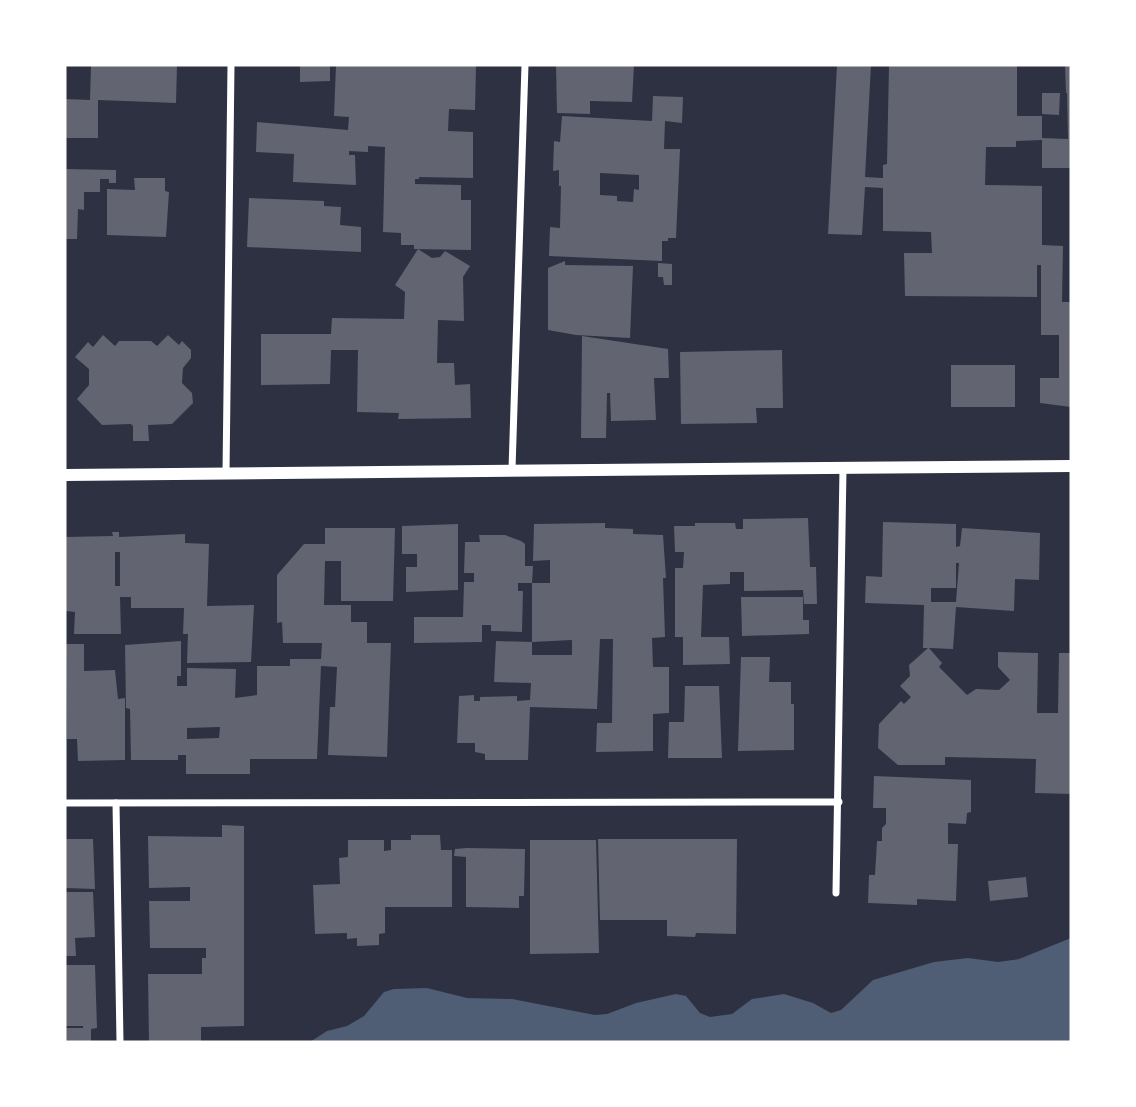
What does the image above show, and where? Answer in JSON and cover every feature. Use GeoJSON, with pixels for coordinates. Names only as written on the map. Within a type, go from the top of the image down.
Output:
{"type":"FeatureCollection","features":[{"type":"Feature","properties":{"kind":"street"},"geometry":{"type":"LineString","coordinates":[[226,473],[231,65]]}},
{"type":"Feature","properties":{"kind":"street"},"geometry":{"type":"LineString","coordinates":[[512,469],[525,65]]}},
{"type":"Feature","properties":{"kind":"street"},"geometry":{"type":"LineString","coordinates":[[65,475],[1071,466]]}},
{"type":"Feature","properties":{"kind":"street"},"geometry":{"type":"LineString","coordinates":[[836,893],[843,469]]}},
{"type":"Feature","properties":{"kind":"street"},"geometry":{"type":"LineString","coordinates":[[65,803],[839,802]]}},
{"type":"Feature","properties":{"kind":"street"},"geometry":{"type":"LineString","coordinates":[[116,803],[120,1042]]}},
{"type":"Feature","properties":{"kind":"water"},"geometry":{"type":"Polygon","coordinates":[[[1071,938],[1071,1042],[310,1042],[327,1031],[347,1026],[364,1016],[384,992],[394,989],[427,988],[467,998],[512,999],[595,1015],[676,994],[686,996],[700,1013],[710,1017],[732,1014],[752,999],[784,994],[813,1003],[831,1013],[841,1010],[873,980],[934,962],[968,958],[998,962],[1019,959],[1071,938]]]}},
{"type":"Feature","properties":{"kind":"building"},"geometry":{"type":"Polygon","coordinates":[[[91,65],[177,65],[176,103],[98,100],[98,138],[65,138],[65,99],[90,100],[91,65]]]}},
{"type":"Feature","properties":{"kind":"building"},"geometry":{"type":"Polygon","coordinates":[[[300,65],[330,65],[330,81],[300,82],[300,65]]]}},
{"type":"Feature","properties":{"kind":"building"},"geometry":{"type":"Polygon","coordinates":[[[336,65],[476,65],[475,110],[449,109],[448,131],[473,132],[473,178],[415,179],[415,184],[461,185],[461,200],[471,200],[471,250],[414,249],[414,245],[401,245],[401,233],[383,232],[385,147],[368,146],[368,152],[349,151],[349,155],[355,155],[356,185],[293,182],[294,154],[256,152],[257,122],[348,130],[349,117],[334,116],[336,65]]]}},
{"type":"Feature","properties":{"kind":"building"},"geometry":{"type":"Polygon","coordinates":[[[556,65],[634,65],[632,102],[590,101],[590,114],[557,113],[556,65]]]}},
{"type":"Feature","properties":{"kind":"building"},"geometry":{"type":"Polygon","coordinates":[[[837,65],[871,65],[865,177],[883,178],[883,165],[887,164],[889,65],[1017,65],[1017,116],[1042,116],[1042,140],[1016,141],[1016,147],[986,147],[985,185],[1042,186],[1042,245],[1063,246],[1062,302],[1071,302],[1071,407],[1040,403],[1040,378],[1059,378],[1059,335],[1041,335],[1041,265],[1037,265],[1037,297],[905,296],[904,253],[932,253],[931,232],[883,231],[883,188],[865,187],[862,235],[828,234],[837,65]]]}},
{"type":"Feature","properties":{"kind":"building"},"geometry":{"type":"Polygon","coordinates":[[[1065,65],[1071,65],[1071,168],[1042,168],[1042,138],[1068,139],[1065,65]]]}},
{"type":"Feature","properties":{"kind":"building"},"geometry":{"type":"Polygon","coordinates":[[[1042,93],[1060,93],[1059,115],[1042,114],[1042,93]]]}},
{"type":"Feature","properties":{"kind":"building"},"geometry":{"type":"Polygon","coordinates":[[[653,96],[683,97],[682,123],[665,121],[664,149],[680,149],[676,238],[662,241],[662,261],[549,256],[550,227],[560,228],[561,186],[559,170],[553,171],[554,141],[560,142],[562,116],[652,121],[653,96]],[[600,173],[600,195],[617,196],[617,201],[633,202],[634,189],[639,190],[639,175],[600,173]]]}},
{"type":"Feature","properties":{"kind":"building"},"geometry":{"type":"Polygon","coordinates":[[[65,169],[116,170],[116,183],[109,183],[109,179],[100,179],[100,192],[84,192],[84,210],[78,209],[77,239],[65,239],[65,169]]]}},
{"type":"Feature","properties":{"kind":"building"},"geometry":{"type":"Polygon","coordinates":[[[134,178],[165,178],[165,191],[169,192],[166,237],[107,235],[107,189],[135,190],[134,178]]]}},
{"type":"Feature","properties":{"kind":"building"},"geometry":{"type":"Polygon","coordinates":[[[249,198],[324,201],[324,206],[341,207],[340,225],[361,227],[361,252],[247,247],[249,198]]]}},
{"type":"Feature","properties":{"kind":"building"},"geometry":{"type":"Polygon","coordinates":[[[418,249],[432,258],[440,257],[445,251],[470,266],[463,277],[464,321],[438,320],[437,363],[454,363],[455,385],[470,384],[471,418],[398,419],[399,413],[357,412],[358,350],[331,350],[330,384],[261,385],[261,334],[331,334],[332,318],[404,319],[405,292],[395,285],[418,249]]]}},
{"type":"Feature","properties":{"kind":"building"},"geometry":{"type":"Polygon","coordinates":[[[565,261],[565,265],[633,266],[630,338],[576,335],[548,330],[548,268],[565,261]]]}},
{"type":"Feature","properties":{"kind":"building"},"geometry":{"type":"Polygon","coordinates":[[[658,263],[672,264],[672,285],[664,285],[663,277],[658,277],[658,263]]]}},
{"type":"Feature","properties":{"kind":"building"},"geometry":{"type":"Polygon","coordinates":[[[103,335],[115,346],[119,341],[151,341],[157,346],[168,335],[179,345],[182,341],[191,350],[191,358],[183,368],[182,383],[192,393],[193,403],[172,424],[148,425],[149,441],[133,441],[131,424],[102,425],[77,399],[89,385],[89,369],[75,357],[88,342],[93,347],[103,335]]]}},
{"type":"Feature","properties":{"kind":"building"},"geometry":{"type":"Polygon","coordinates":[[[582,336],[668,349],[669,378],[654,378],[656,420],[611,421],[610,393],[607,393],[606,438],[581,438],[582,336]]]}},
{"type":"Feature","properties":{"kind":"building"},"geometry":{"type":"Polygon","coordinates":[[[782,350],[783,408],[756,408],[757,423],[681,424],[680,352],[782,350]]]}},
{"type":"Feature","properties":{"kind":"building"},"geometry":{"type":"Polygon","coordinates":[[[951,365],[1015,365],[1015,407],[951,407],[951,365]]]}},
{"type":"Feature","properties":{"kind":"building"},"geometry":{"type":"Polygon","coordinates":[[[808,518],[810,567],[816,567],[817,604],[804,604],[803,590],[744,591],[744,572],[730,572],[730,584],[703,585],[701,637],[729,637],[730,664],[683,665],[683,637],[675,637],[675,568],[683,568],[684,552],[675,552],[674,526],[735,523],[736,529],[743,529],[743,519],[808,518]]]}},
{"type":"Feature","properties":{"kind":"building"},"geometry":{"type":"Polygon","coordinates":[[[883,522],[956,524],[956,547],[960,546],[962,528],[1040,533],[1039,580],[1015,579],[1014,611],[956,607],[953,649],[929,648],[942,663],[939,667],[967,695],[976,689],[999,690],[1010,680],[998,667],[998,652],[1038,653],[1037,713],[1058,713],[1059,653],[1071,653],[1071,794],[1035,793],[1036,759],[945,757],[945,765],[898,765],[878,748],[879,724],[901,701],[904,704],[911,697],[900,686],[910,676],[909,665],[928,648],[923,648],[924,605],[865,603],[866,576],[882,577],[883,522]],[[956,563],[956,588],[931,588],[931,602],[956,602],[959,563],[956,563]]]}},
{"type":"Feature","properties":{"kind":"building"},"geometry":{"type":"Polygon","coordinates":[[[605,523],[605,528],[633,529],[633,534],[663,535],[666,578],[663,578],[665,637],[652,638],[653,667],[669,667],[669,713],[653,714],[653,751],[596,752],[597,723],[612,723],[613,639],[600,639],[597,709],[530,707],[528,760],[485,760],[485,754],[475,752],[475,743],[457,743],[459,696],[474,695],[474,701],[480,701],[480,697],[517,696],[517,701],[530,700],[531,683],[494,682],[496,641],[532,642],[532,583],[550,583],[550,560],[533,561],[534,524],[605,523]],[[572,640],[532,642],[532,655],[572,655],[572,640]]]}},
{"type":"Feature","properties":{"kind":"building"},"geometry":{"type":"Polygon","coordinates":[[[458,524],[458,590],[406,592],[406,567],[417,567],[417,554],[402,554],[402,526],[458,524]]]}},
{"type":"Feature","properties":{"kind":"building"},"geometry":{"type":"Polygon","coordinates":[[[325,528],[395,528],[393,601],[341,601],[341,561],[325,561],[324,605],[351,605],[351,622],[367,622],[367,643],[391,643],[387,757],[328,755],[330,707],[335,707],[337,667],[321,666],[317,759],[250,759],[250,774],[186,774],[186,755],[178,755],[178,760],[131,760],[130,709],[126,708],[125,645],[181,641],[181,676],[177,676],[177,686],[187,686],[187,668],[236,669],[235,698],[257,695],[257,666],[290,666],[290,659],[321,659],[322,643],[283,643],[282,622],[277,623],[277,575],[304,544],[325,544],[325,528]],[[220,727],[187,728],[187,739],[219,738],[220,727]]]}},
{"type":"Feature","properties":{"kind":"building"},"geometry":{"type":"Polygon","coordinates":[[[112,532],[119,532],[119,537],[185,534],[185,543],[209,544],[207,606],[254,605],[251,662],[187,663],[188,634],[183,634],[184,608],[131,608],[131,597],[120,597],[121,634],[74,634],[75,612],[66,611],[65,537],[113,536],[112,532]],[[115,552],[115,586],[120,586],[120,552],[115,552]]]}},
{"type":"Feature","properties":{"kind":"building"},"geometry":{"type":"Polygon","coordinates":[[[479,535],[505,535],[521,541],[525,544],[525,566],[533,566],[532,583],[518,583],[518,591],[523,591],[522,632],[491,631],[491,625],[482,625],[482,642],[414,643],[414,617],[463,617],[464,582],[474,582],[474,573],[464,573],[465,542],[480,542],[479,535]]]}},
{"type":"Feature","properties":{"kind":"building"},"geometry":{"type":"Polygon","coordinates":[[[741,597],[803,597],[803,620],[809,620],[809,634],[742,636],[741,597]]]}},
{"type":"Feature","properties":{"kind":"building"},"geometry":{"type":"Polygon","coordinates":[[[66,644],[84,644],[84,671],[115,670],[118,699],[125,698],[125,760],[78,761],[77,739],[67,739],[66,644]]]}},
{"type":"Feature","properties":{"kind":"building"},"geometry":{"type":"Polygon","coordinates":[[[741,657],[770,657],[769,682],[791,682],[794,750],[738,751],[741,657]]]}},
{"type":"Feature","properties":{"kind":"building"},"geometry":{"type":"Polygon","coordinates":[[[685,686],[719,686],[722,758],[668,758],[669,722],[684,722],[685,686]]]}},
{"type":"Feature","properties":{"kind":"building"},"geometry":{"type":"Polygon","coordinates":[[[874,776],[971,780],[971,812],[967,813],[966,824],[948,823],[948,844],[958,844],[956,901],[917,899],[917,905],[868,903],[869,875],[875,875],[877,841],[882,841],[882,828],[886,824],[886,808],[873,808],[874,776]]]}},
{"type":"Feature","properties":{"kind":"building"},"geometry":{"type":"Polygon","coordinates":[[[222,825],[244,826],[244,1026],[201,1027],[201,1042],[149,1042],[148,974],[202,974],[202,958],[206,958],[206,948],[150,948],[149,901],[190,901],[190,887],[149,888],[148,836],[222,837],[222,825]]]}},
{"type":"Feature","properties":{"kind":"building"},"geometry":{"type":"Polygon","coordinates":[[[411,835],[440,835],[441,850],[452,850],[452,907],[385,907],[385,933],[379,934],[379,945],[357,946],[357,938],[347,939],[347,933],[315,934],[313,885],[340,884],[339,858],[348,857],[348,840],[384,840],[384,851],[391,850],[391,840],[411,840],[411,835]]]}},
{"type":"Feature","properties":{"kind":"building"},"geometry":{"type":"Polygon","coordinates":[[[65,839],[93,839],[95,889],[65,888],[65,839]]]}},
{"type":"Feature","properties":{"kind":"building"},"geometry":{"type":"Polygon","coordinates":[[[598,839],[737,839],[736,934],[696,933],[695,937],[667,936],[667,920],[600,920],[598,839]]]}},
{"type":"Feature","properties":{"kind":"building"},"geometry":{"type":"Polygon","coordinates":[[[530,840],[596,840],[599,953],[530,954],[530,840]]]}},
{"type":"Feature","properties":{"kind":"building"},"geometry":{"type":"Polygon","coordinates":[[[455,849],[525,849],[524,896],[519,896],[519,908],[466,907],[466,857],[454,856],[455,849]]]}},
{"type":"Feature","properties":{"kind":"building"},"geometry":{"type":"Polygon","coordinates":[[[1026,877],[1028,897],[990,901],[988,881],[1026,877]]]}},
{"type":"Feature","properties":{"kind":"building"},"geometry":{"type":"Polygon","coordinates":[[[65,892],[93,892],[95,937],[75,938],[76,956],[65,956],[65,892]]]}},
{"type":"Feature","properties":{"kind":"building"},"geometry":{"type":"Polygon","coordinates":[[[65,965],[95,965],[97,1028],[91,1029],[91,1042],[65,1042],[65,1028],[83,1026],[65,1026],[65,965]]]}}]}
